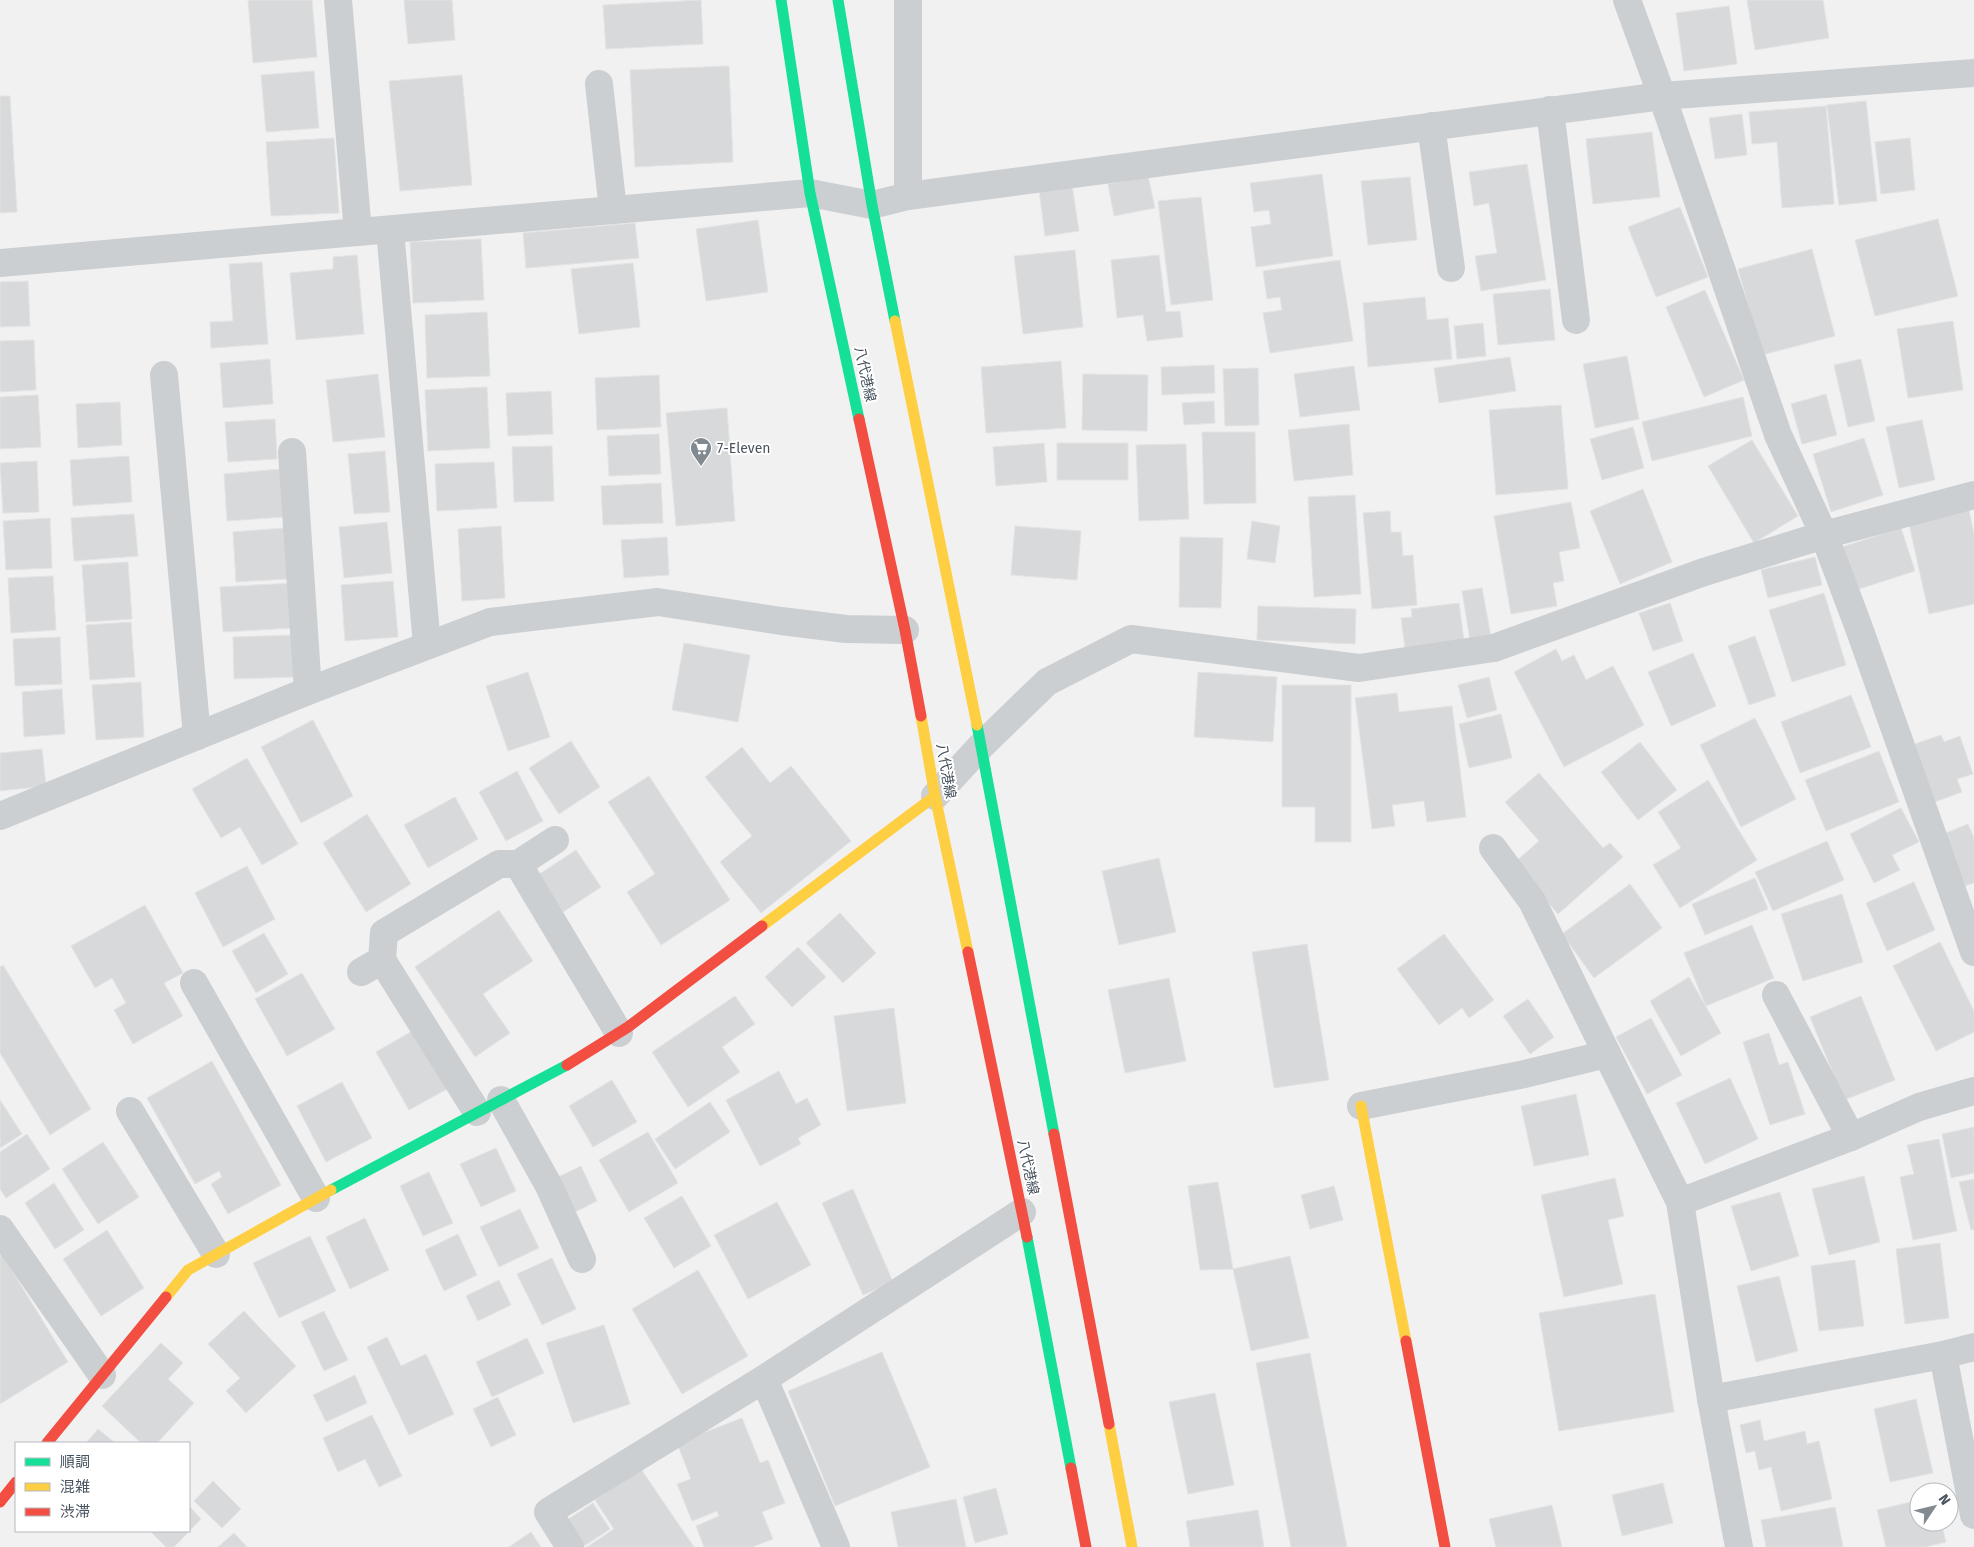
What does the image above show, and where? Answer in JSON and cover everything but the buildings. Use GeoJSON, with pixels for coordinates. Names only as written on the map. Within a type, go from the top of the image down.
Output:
{"type":"FeatureCollection","features":[{"type":"Feature","properties":{"kind":"main road","name":"八代港線"},"geometry":{"type":"LineString","coordinates":[[781,0],[810,193],[905,630],[935,796],[1022,1212],[1086,1547]]}},
{"type":"Feature","properties":{"kind":"main road"},"geometry":{"type":"LineString","coordinates":[[838,0],[872,205],[981,746],[1132,1547]]}},
{"type":"Feature","properties":{"kind":"main road"},"geometry":{"type":"LineString","coordinates":[[48,1442],[188,1270],[316,1198],[573,1062],[619,1033],[935,796]]}},
{"type":"Feature","properties":{"kind":"main road"},"geometry":{"type":"LineString","coordinates":[[1361,1106],[1444,1547]]}},
{"type":"Feature","properties":{"kind":"main road"},"geometry":{"type":"LineString","coordinates":[[0,1502],[15,1483]]}},
{"type":"Feature","properties":{"kind":"street"},"geometry":{"type":"LineString","coordinates":[[338,0],[358,232]]}},
{"type":"Feature","properties":{"kind":"street"},"geometry":{"type":"LineString","coordinates":[[908,0],[908,196]]}},
{"type":"Feature","properties":{"kind":"street"},"geometry":{"type":"LineString","coordinates":[[1627,0],[1662,96],[1778,435],[1824,535],[1974,952]]}},
{"type":"Feature","properties":{"kind":"street"},"geometry":{"type":"LineString","coordinates":[[0,263],[810,193],[872,205],[908,196],[1662,96],[1974,73]]}},
{"type":"Feature","properties":{"kind":"street"},"geometry":{"type":"LineString","coordinates":[[599,84],[613,210]]}},
{"type":"Feature","properties":{"kind":"street"},"geometry":{"type":"LineString","coordinates":[[1550,110],[1576,320]]}},
{"type":"Feature","properties":{"kind":"street"},"geometry":{"type":"LineString","coordinates":[[1431,126],[1451,268]]}},
{"type":"Feature","properties":{"kind":"street"},"geometry":{"type":"LineString","coordinates":[[390,230],[427,646]]}},
{"type":"Feature","properties":{"kind":"street"},"geometry":{"type":"LineString","coordinates":[[164,375],[197,736]]}},
{"type":"Feature","properties":{"kind":"street"},"geometry":{"type":"LineString","coordinates":[[292,452],[308,691]]}},
{"type":"Feature","properties":{"kind":"street"},"geometry":{"type":"LineString","coordinates":[[935,796],[981,746],[1047,682],[1131,639],[1359,668],[1494,648],[1704,572],[1824,535],[1974,495]]}},
{"type":"Feature","properties":{"kind":"street"},"geometry":{"type":"LineString","coordinates":[[0,816],[308,691],[490,622],[658,602],[846,629],[905,630]]}},
{"type":"Feature","properties":{"kind":"street"},"geometry":{"type":"LineString","coordinates":[[477,1112],[372,966],[384,933],[500,864],[518,864],[555,840]]}},
{"type":"Feature","properties":{"kind":"street"},"geometry":{"type":"LineString","coordinates":[[1493,848],[1532,901],[1680,1202],[1711,1399],[1739,1547]]}},
{"type":"Feature","properties":{"kind":"street"},"geometry":{"type":"LineString","coordinates":[[518,864],[619,1033]]}},
{"type":"Feature","properties":{"kind":"street"},"geometry":{"type":"LineString","coordinates":[[194,983],[316,1198]]}},
{"type":"Feature","properties":{"kind":"street"},"geometry":{"type":"LineString","coordinates":[[1776,995],[1851,1137]]}},
{"type":"Feature","properties":{"kind":"street"},"geometry":{"type":"LineString","coordinates":[[1361,1106],[1520,1075],[1607,1054]]}},
{"type":"Feature","properties":{"kind":"street"},"geometry":{"type":"LineString","coordinates":[[1680,1202],[1851,1137],[1919,1107],[1974,1091]]}},
{"type":"Feature","properties":{"kind":"street"},"geometry":{"type":"LineString","coordinates":[[500,1100],[549,1186],[582,1259]]}},
{"type":"Feature","properties":{"kind":"street"},"geometry":{"type":"LineString","coordinates":[[130,1110],[216,1254]]}},
{"type":"Feature","properties":{"kind":"street"},"geometry":{"type":"LineString","coordinates":[[570,1547],[548,1512],[764,1378],[1022,1212]]}},
{"type":"Feature","properties":{"kind":"street"},"geometry":{"type":"LineString","coordinates":[[0,1229],[102,1375]]}},
{"type":"Feature","properties":{"kind":"street"},"geometry":{"type":"LineString","coordinates":[[1711,1399],[1944,1355],[1974,1347]]}},
{"type":"Feature","properties":{"kind":"street"},"geometry":{"type":"LineString","coordinates":[[1944,1355],[1974,1515]]}},
{"type":"Feature","properties":{"kind":"street"},"geometry":{"type":"LineString","coordinates":[[764,1378],[836,1547]]}},
{"type":"Feature","properties":{"kind":"traffic: fast"},"geometry":{"type":"LineString","coordinates":[[781,0],[810,193],[859,419]]}},
{"type":"Feature","properties":{"kind":"traffic: fast"},"geometry":{"type":"LineString","coordinates":[[838,0],[872,205],[895,321]]}},
{"type":"Feature","properties":{"kind":"traffic: fast"},"geometry":{"type":"LineString","coordinates":[[977,725],[1054,1134]]}},
{"type":"Feature","properties":{"kind":"traffic: fast"},"geometry":{"type":"LineString","coordinates":[[331,1190],[567,1065]]}},
{"type":"Feature","properties":{"kind":"traffic: fast"},"geometry":{"type":"LineString","coordinates":[[1027,1237],[1071,1468]]}},
{"type":"Feature","properties":{"kind":"traffic: slow"},"geometry":{"type":"LineString","coordinates":[[895,321],[977,725]]}},
{"type":"Feature","properties":{"kind":"traffic: slow"},"geometry":{"type":"LineString","coordinates":[[921,716],[935,796],[968,952]]}},
{"type":"Feature","properties":{"kind":"traffic: slow"},"geometry":{"type":"LineString","coordinates":[[762,926],[935,796]]}},
{"type":"Feature","properties":{"kind":"traffic: slow"},"geometry":{"type":"LineString","coordinates":[[1361,1106],[1406,1341]]}},
{"type":"Feature","properties":{"kind":"traffic: slow"},"geometry":{"type":"LineString","coordinates":[[166,1297],[188,1270],[331,1190]]}},
{"type":"Feature","properties":{"kind":"traffic: slow"},"geometry":{"type":"LineString","coordinates":[[1109,1424],[1132,1547]]}},
{"type":"Feature","properties":{"kind":"traffic: jam"},"geometry":{"type":"LineString","coordinates":[[859,419],[905,630],[921,716]]}},
{"type":"Feature","properties":{"kind":"traffic: jam"},"geometry":{"type":"LineString","coordinates":[[567,1065],[628,1027],[762,926]]}},
{"type":"Feature","properties":{"kind":"traffic: jam"},"geometry":{"type":"LineString","coordinates":[[968,952],[1027,1237]]}},
{"type":"Feature","properties":{"kind":"traffic: jam"},"geometry":{"type":"LineString","coordinates":[[1054,1134],[1109,1424]]}},
{"type":"Feature","properties":{"kind":"traffic: jam"},"geometry":{"type":"LineString","coordinates":[[48,1442],[166,1297]]}},
{"type":"Feature","properties":{"kind":"traffic: jam"},"geometry":{"type":"LineString","coordinates":[[1406,1341],[1445,1547]]}},
{"type":"Feature","properties":{"kind":"traffic: jam"},"geometry":{"type":"LineString","coordinates":[[1071,1468],[1086,1547]]}},
{"type":"Feature","properties":{"kind":"traffic: jam"},"geometry":{"type":"LineString","coordinates":[[0,1502],[15,1483]]}},
{"type":"Feature","properties":{"kind":"place","name":"7-Eleven"},"geometry":{"type":"Point","coordinates":[701,467]}}]}
